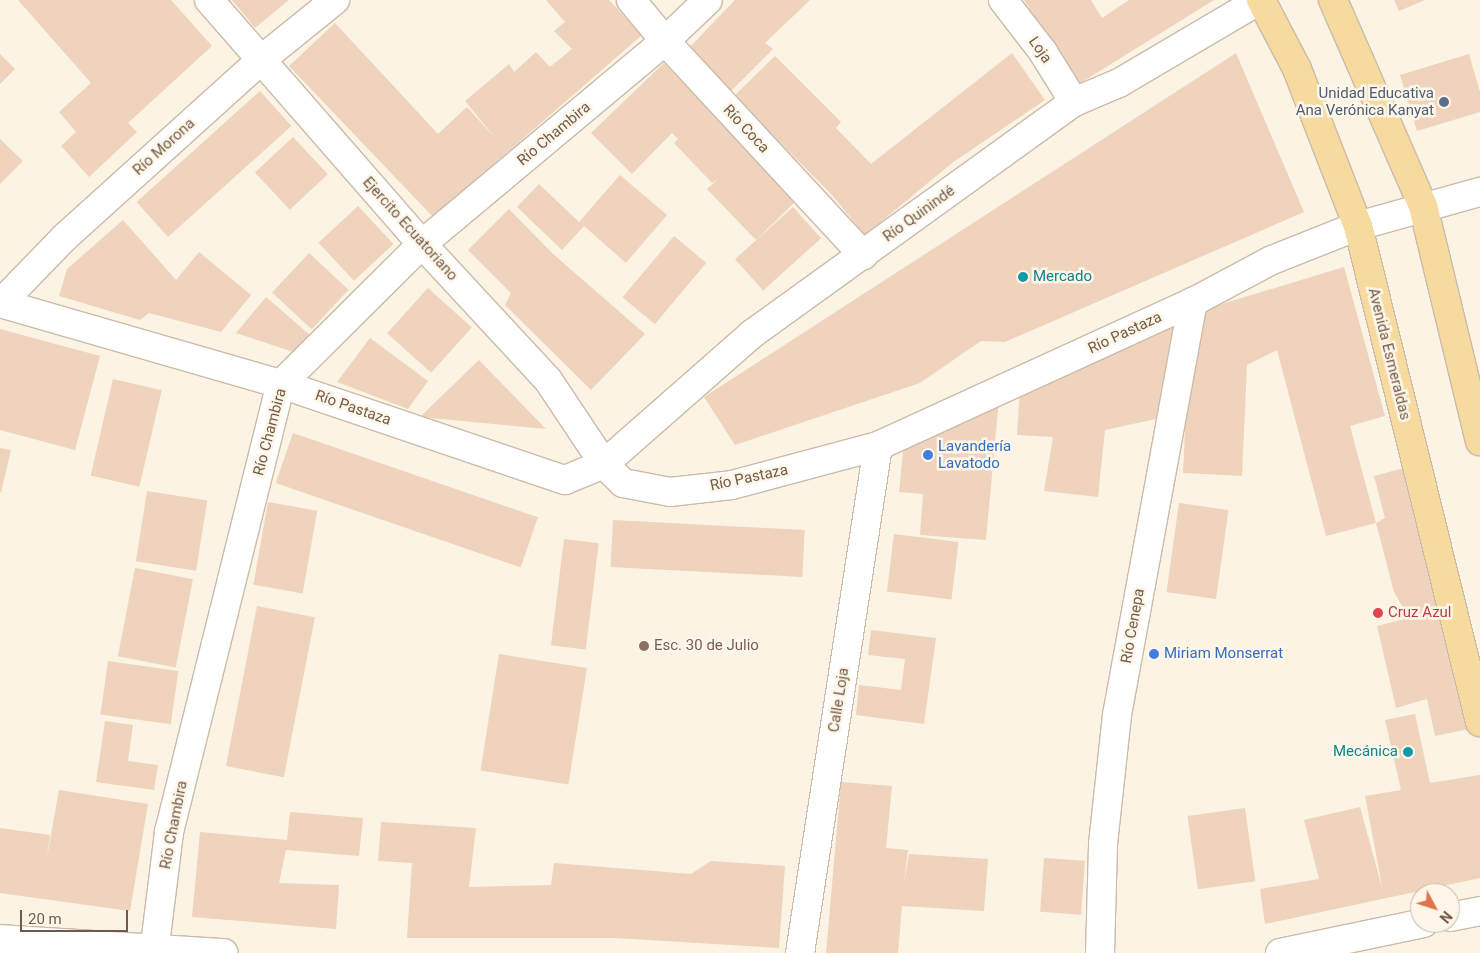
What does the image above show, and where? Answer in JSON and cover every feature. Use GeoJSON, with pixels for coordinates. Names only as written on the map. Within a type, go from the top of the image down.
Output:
{"type":"FeatureCollection","features":[{"type":"Feature","properties":{"kind":"main road","name":"Avenida Esmeraldas"},"geometry":{"type":"LineString","coordinates":[[1260,0],[1297,69],[1358,226],[1480,722]]}},
{"type":"Feature","properties":{"kind":"main road"},"geometry":{"type":"LineString","coordinates":[[1333,0],[1423,206],[1480,441]]}},
{"type":"Feature","properties":{"kind":"street","name":"Ejercito Ecuatoriano"},"geometry":{"type":"LineString","coordinates":[[209,0],[422,244],[548,380],[604,464]]}},
{"type":"Feature","properties":{"kind":"street","name":"Río Morona"},"geometry":{"type":"LineString","coordinates":[[1,303],[64,237],[262,59],[335,0]]}},
{"type":"Feature","properties":{"kind":"street","name":"Río Coca"},"geometry":{"type":"LineString","coordinates":[[631,0],[665,41],[863,254]]}},
{"type":"Feature","properties":{"kind":"street","name":"Río Chambira"},"geometry":{"type":"LineString","coordinates":[[154,952],[170,832],[281,384],[422,244],[665,41],[708,0]]}},
{"type":"Feature","properties":{"kind":"street","name":"Loja"},"geometry":{"type":"LineString","coordinates":[[1003,0],[1043,52],[1074,102]]}},
{"type":"Feature","properties":{"kind":"street","name":"Río Quinindé"},"geometry":{"type":"LineString","coordinates":[[604,464],[752,334],[1074,102],[1119,83],[1260,0]]}},
{"type":"Feature","properties":{"kind":"street","name":"Río Pastaza"},"geometry":{"type":"LineString","coordinates":[[1,303],[281,384],[565,480],[604,464],[623,483],[670,492],[732,485],[878,446],[1193,302],[1272,260],[1358,226],[1423,206],[1480,192]]}},
{"type":"Feature","properties":{"kind":"street","name":"Río Cenepa"},"geometry":{"type":"LineString","coordinates":[[1100,953],[1103,844],[1117,715],[1193,302]]}},
{"type":"Feature","properties":{"kind":"street","name":"Calle Loja"},"geometry":{"type":"LineString","coordinates":[[800,953],[878,446]]}},
{"type":"Feature","properties":{"kind":"street"},"geometry":{"type":"LineString","coordinates":[[1460,916],[1480,911]]}},
{"type":"Feature","properties":{"kind":"street"},"geometry":{"type":"LineString","coordinates":[[1280,953],[1410,926]]}},
{"type":"Feature","properties":{"kind":"street"},"geometry":{"type":"LineString","coordinates":[[0,939],[154,952],[224,953]]}},
{"type":"Feature","properties":{"kind":"building"},"geometry":{"type":"Polygon","coordinates":[[[18,0],[171,0],[212,46],[128,123],[137,132],[89,177],[61,146],[76,132],[59,112],[91,83],[18,0]]]}},
{"type":"Feature","properties":{"kind":"building"},"geometry":{"type":"Polygon","coordinates":[[[232,0],[289,0],[255,28],[232,0]]]}},
{"type":"Feature","properties":{"kind":"building"},"geometry":{"type":"Polygon","coordinates":[[[546,0],[609,0],[642,35],[433,217],[289,66],[335,23],[438,134],[467,107],[496,139],[465,101],[509,64],[514,72],[536,52],[550,67],[572,49],[554,31],[565,22],[546,0]]]}},
{"type":"Feature","properties":{"kind":"building"},"geometry":{"type":"Polygon","coordinates":[[[735,0],[810,0],[765,43],[773,49],[728,94],[685,52],[735,0]]]}},
{"type":"Feature","properties":{"kind":"building"},"geometry":{"type":"Polygon","coordinates":[[[1024,0],[1091,0],[1102,18],[1129,0],[1214,0],[1074,87],[1026,11],[1029,8],[1024,0]]]}},
{"type":"Feature","properties":{"kind":"building"},"geometry":{"type":"Polygon","coordinates":[[[1394,0],[1425,0],[1399,11],[1394,0]]]}},
{"type":"Feature","properties":{"kind":"building"},"geometry":{"type":"Polygon","coordinates":[[[1012,53],[1045,100],[952,163],[865,235],[832,195],[734,96],[775,56],[841,122],[836,128],[871,164],[1012,53]]]}},
{"type":"Feature","properties":{"kind":"building","name":"Mercado"},"geometry":{"type":"Polygon","coordinates":[[[1236,53],[1304,212],[1005,342],[981,341],[920,383],[735,445],[704,397],[1236,53]]]}},
{"type":"Feature","properties":{"kind":"building"},"geometry":{"type":"Polygon","coordinates":[[[0,54],[15,69],[0,84],[0,54]]]}},
{"type":"Feature","properties":{"kind":"building","name":"Unidad Educativa Ana Verónica Kanyat"},"geometry":{"type":"Polygon","coordinates":[[[1469,54],[1480,92],[1480,112],[1417,131],[1400,75],[1469,54]]]}},
{"type":"Feature","properties":{"kind":"building"},"geometry":{"type":"Polygon","coordinates":[[[664,63],[796,201],[756,240],[707,189],[718,179],[712,183],[674,143],[678,139],[672,133],[632,174],[591,133],[664,63]]]}},
{"type":"Feature","properties":{"kind":"building"},"geometry":{"type":"Polygon","coordinates":[[[260,91],[291,126],[168,237],[137,202],[260,91]]]}},
{"type":"Feature","properties":{"kind":"building"},"geometry":{"type":"Polygon","coordinates":[[[293,137],[328,174],[290,210],[255,172],[293,137]]]}},
{"type":"Feature","properties":{"kind":"building"},"geometry":{"type":"Polygon","coordinates":[[[0,139],[23,161],[0,184],[0,139]]]}},
{"type":"Feature","properties":{"kind":"building"},"geometry":{"type":"Polygon","coordinates":[[[620,175],[667,215],[626,263],[584,226],[562,250],[517,207],[539,184],[579,222],[620,175]]]}},
{"type":"Feature","properties":{"kind":"building"},"geometry":{"type":"Polygon","coordinates":[[[358,206],[393,244],[354,281],[319,243],[358,206]]]}},
{"type":"Feature","properties":{"kind":"building"},"geometry":{"type":"Polygon","coordinates":[[[793,207],[821,238],[763,290],[735,259],[793,207]]]}},
{"type":"Feature","properties":{"kind":"building"},"geometry":{"type":"Polygon","coordinates":[[[509,209],[552,253],[645,334],[591,390],[505,305],[511,293],[468,250],[509,209]]]}},
{"type":"Feature","properties":{"kind":"building"},"geometry":{"type":"Polygon","coordinates":[[[123,220],[176,280],[199,252],[251,295],[221,332],[149,313],[140,320],[59,296],[67,269],[123,220]]]}},
{"type":"Feature","properties":{"kind":"building"},"geometry":{"type":"Polygon","coordinates":[[[674,236],[706,263],[655,324],[623,297],[674,236]]]}},
{"type":"Feature","properties":{"kind":"building"},"geometry":{"type":"Polygon","coordinates":[[[309,253],[348,290],[312,329],[272,292],[309,253]]]}},
{"type":"Feature","properties":{"kind":"building"},"geometry":{"type":"Polygon","coordinates":[[[1344,267],[1385,416],[1350,426],[1376,523],[1326,536],[1277,350],[1247,365],[1242,476],[1183,473],[1188,363],[1202,310],[1344,267]]]}},
{"type":"Feature","properties":{"kind":"building"},"geometry":{"type":"Polygon","coordinates":[[[428,288],[472,327],[431,373],[387,333],[428,288]]]}},
{"type":"Feature","properties":{"kind":"building"},"geometry":{"type":"Polygon","coordinates":[[[266,297],[311,336],[297,353],[236,333],[266,297]]]}},
{"type":"Feature","properties":{"kind":"building"},"geometry":{"type":"Polygon","coordinates":[[[1176,322],[1165,417],[1105,430],[1098,497],[1044,491],[1053,437],[1017,435],[1020,389],[1176,322]]]}},
{"type":"Feature","properties":{"kind":"building"},"geometry":{"type":"Polygon","coordinates":[[[0,329],[100,356],[75,450],[0,430],[0,329]]]}},
{"type":"Feature","properties":{"kind":"building"},"geometry":{"type":"Polygon","coordinates":[[[370,338],[428,381],[408,409],[337,382],[370,338]]]}},
{"type":"Feature","properties":{"kind":"building"},"geometry":{"type":"Polygon","coordinates":[[[479,360],[546,429],[420,417],[479,360]]]}},
{"type":"Feature","properties":{"kind":"building"},"geometry":{"type":"Polygon","coordinates":[[[113,379],[162,390],[139,487],[91,475],[113,379]]]}},
{"type":"Feature","properties":{"kind":"building"},"geometry":{"type":"Polygon","coordinates":[[[999,399],[986,540],[920,535],[923,494],[899,492],[904,442],[999,399]]]}},
{"type":"Feature","properties":{"kind":"building"},"geometry":{"type":"Polygon","coordinates":[[[293,433],[538,517],[521,567],[276,483],[293,433]]]}},
{"type":"Feature","properties":{"kind":"building"},"geometry":{"type":"Polygon","coordinates":[[[0,448],[11,450],[1,492],[0,492],[0,448]]]}},
{"type":"Feature","properties":{"kind":"building"},"geometry":{"type":"Polygon","coordinates":[[[1404,468],[1469,729],[1435,736],[1427,699],[1396,708],[1377,626],[1409,618],[1394,592],[1376,523],[1385,518],[1374,476],[1404,468]]]}},
{"type":"Feature","properties":{"kind":"building"},"geometry":{"type":"Polygon","coordinates":[[[147,491],[207,501],[196,571],[136,561],[147,491]]]}},
{"type":"Feature","properties":{"kind":"building"},"geometry":{"type":"Polygon","coordinates":[[[268,502],[317,511],[303,593],[253,585],[268,502]]]}},
{"type":"Feature","properties":{"kind":"building"},"geometry":{"type":"Polygon","coordinates":[[[1179,503],[1229,510],[1216,599],[1166,592],[1179,503]]]}},
{"type":"Feature","properties":{"kind":"building"},"geometry":{"type":"Polygon","coordinates":[[[613,520],[805,530],[802,577],[611,567],[613,520]]]}},
{"type":"Feature","properties":{"kind":"building"},"geometry":{"type":"Polygon","coordinates":[[[894,534],[959,542],[951,599],[887,592],[894,534]]]}},
{"type":"Feature","properties":{"kind":"building"},"geometry":{"type":"Polygon","coordinates":[[[564,539],[599,543],[586,649],[551,645],[564,539]]]}},
{"type":"Feature","properties":{"kind":"building"},"geometry":{"type":"Polygon","coordinates":[[[135,568],[193,579],[176,668],[118,656],[135,568]]]}},
{"type":"Feature","properties":{"kind":"building"},"geometry":{"type":"Polygon","coordinates":[[[257,606],[315,617],[284,777],[226,766],[257,606]]]}},
{"type":"Feature","properties":{"kind":"building"},"geometry":{"type":"Polygon","coordinates":[[[871,630],[936,638],[924,724],[856,715],[859,685],[901,690],[905,659],[868,655],[871,630]]]}},
{"type":"Feature","properties":{"kind":"building"},"geometry":{"type":"Polygon","coordinates":[[[499,654],[587,668],[568,784],[481,771],[499,654]]]}},
{"type":"Feature","properties":{"kind":"building"},"geometry":{"type":"Polygon","coordinates":[[[108,661],[178,671],[171,724],[100,714],[108,661]]]}},
{"type":"Feature","properties":{"kind":"building"},"geometry":{"type":"Polygon","coordinates":[[[1415,714],[1430,783],[1480,775],[1480,878],[1457,883],[1410,883],[1410,893],[1265,924],[1260,889],[1319,879],[1304,820],[1360,807],[1383,891],[1365,796],[1401,790],[1385,720],[1415,714]]]}},
{"type":"Feature","properties":{"kind":"building"},"geometry":{"type":"Polygon","coordinates":[[[105,721],[133,725],[128,761],[158,765],[154,790],[96,782],[105,721]]]}},
{"type":"Feature","properties":{"kind":"building"},"geometry":{"type":"Polygon","coordinates":[[[841,782],[892,786],[886,848],[908,850],[904,884],[909,854],[988,859],[984,911],[902,906],[898,953],[826,953],[841,782]]]}},
{"type":"Feature","properties":{"kind":"building"},"geometry":{"type":"Polygon","coordinates":[[[59,790],[148,804],[130,911],[0,893],[0,828],[50,835],[47,857],[59,790]]]}},
{"type":"Feature","properties":{"kind":"building"},"geometry":{"type":"Polygon","coordinates":[[[1245,808],[1255,881],[1198,889],[1188,816],[1245,808]]]}},
{"type":"Feature","properties":{"kind":"building"},"geometry":{"type":"Polygon","coordinates":[[[290,812],[363,818],[359,856],[286,850],[279,883],[339,885],[336,929],[192,917],[200,832],[287,840],[290,812]]]}},
{"type":"Feature","properties":{"kind":"building"},"geometry":{"type":"Polygon","coordinates":[[[381,822],[476,828],[469,887],[551,885],[554,863],[691,874],[711,861],[785,866],[779,948],[615,938],[407,938],[412,863],[378,861],[381,822]]]}},
{"type":"Feature","properties":{"kind":"building"},"geometry":{"type":"Polygon","coordinates":[[[1044,858],[1085,861],[1081,915],[1040,912],[1044,858]]]}},
{"type":"Feature","properties":{"kind":"place","name":"Unidad Educativa Ana Verónica Kanyat"},"geometry":{"type":"Point","coordinates":[1444,102]}},
{"type":"Feature","properties":{"kind":"place","name":"Mercado"},"geometry":{"type":"Point","coordinates":[1023,277]}},
{"type":"Feature","properties":{"kind":"place","name":"Lavandería Lavatodo"},"geometry":{"type":"Point","coordinates":[928,455]}},
{"type":"Feature","properties":{"kind":"place","name":"Cruz Azul"},"geometry":{"type":"Point","coordinates":[1378,613]}},
{"type":"Feature","properties":{"kind":"place","name":"Esc. 30 de Julio"},"geometry":{"type":"Point","coordinates":[644,646]}},
{"type":"Feature","properties":{"kind":"place","name":"Miriam Monserrat"},"geometry":{"type":"Point","coordinates":[1154,654]}},
{"type":"Feature","properties":{"kind":"place","name":"Mecánica"},"geometry":{"type":"Point","coordinates":[1408,752]}}]}
